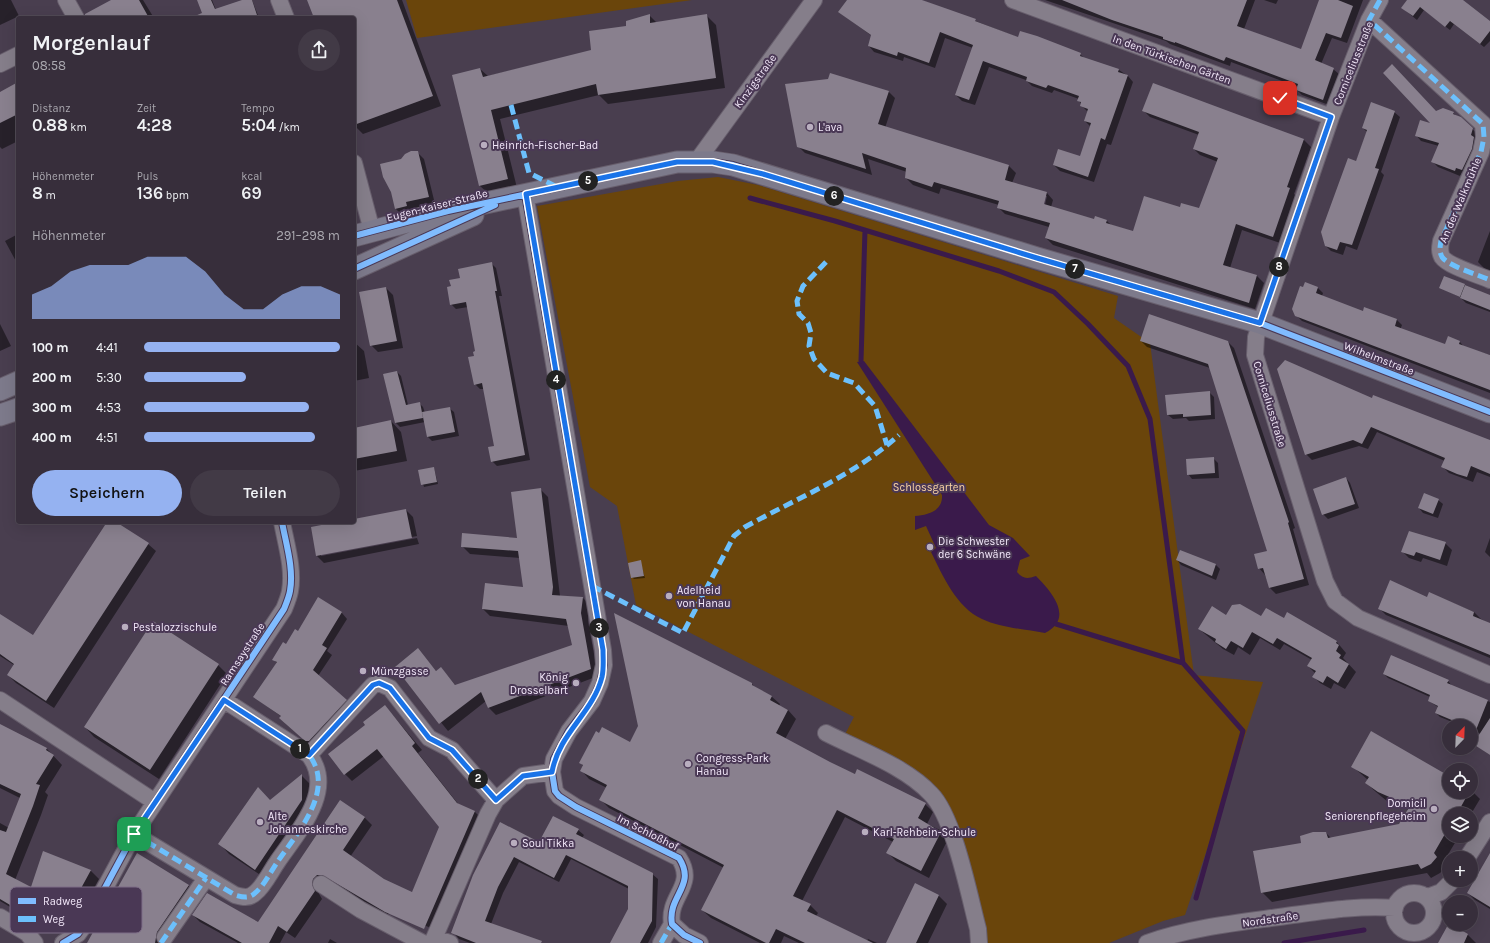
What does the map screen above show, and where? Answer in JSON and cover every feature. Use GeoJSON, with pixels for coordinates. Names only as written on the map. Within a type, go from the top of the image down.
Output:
{"type":"FeatureCollection","features":[{"type":"Feature","properties":{"kind":"main road","name":"Eugen-Kaiser-Straße"},"geometry":{"type":"LineString","coordinates":[[363,234],[448,211],[677,162],[713,162],[756,172],[1037,258],[1260,323]]}},
{"type":"Feature","properties":{"kind":"main road","name":"Eugen-Kaiser-Straße"},"geometry":{"type":"LineString","coordinates":[[356,268],[491,207],[526,194]]}},
{"type":"Feature","properties":{"kind":"main road","name":"Wilhelmstraße"},"geometry":{"type":"LineString","coordinates":[[1260,323],[1490,412]]}},
{"type":"Feature","properties":{"kind":"main road"},"geometry":{"type":"LineString","coordinates":[[0,390],[16,383]]}},
{"type":"Feature","properties":{"kind":"main road"},"geometry":{"type":"LineString","coordinates":[[0,415],[16,410]]}},
{"type":"Feature","properties":{"kind":"street"},"geometry":{"type":"LineString","coordinates":[[66,0],[75,16]]}},
{"type":"Feature","properties":{"kind":"street"},"geometry":{"type":"LineString","coordinates":[[279,0],[285,16]]}},
{"type":"Feature","properties":{"kind":"street","name":"Kinzigstraße"},"geometry":{"type":"LineString","coordinates":[[697,161],[814,0]]}},
{"type":"Feature","properties":{"kind":"street","name":"In den Türkischen Gärten"},"geometry":{"type":"LineString","coordinates":[[1013,0],[1331,117]]}},
{"type":"Feature","properties":{"kind":"street","name":"Corniceliusstraße"},"geometry":{"type":"LineString","coordinates":[[1380,0],[1369,20],[1331,117],[1260,323],[1254,347],[1255,355],[1329,592],[1343,608],[1358,618],[1490,675]]}},
{"type":"Feature","properties":{"kind":"street","name":"An der Walkmühle"},"geometry":{"type":"LineString","coordinates":[[1369,20],[1483,124],[1484,137],[1481,152],[1441,241],[1440,250],[1442,257],[1448,263],[1490,280]]}},
{"type":"Feature","properties":{"kind":"street"},"geometry":{"type":"LineString","coordinates":[[0,64],[16,56]]}},
{"type":"Feature","properties":{"kind":"street"},"geometry":{"type":"LineString","coordinates":[[356,179],[363,234]]}},
{"type":"Feature","properties":{"kind":"street"},"geometry":{"type":"LineString","coordinates":[[321,884],[361,910],[435,942],[488,814],[496,800],[523,776],[552,772],[554,759],[560,747],[592,701],[602,677],[603,650],[526,194]]}},
{"type":"Feature","properties":{"kind":"street","name":"Ramsaystraße"},"geometry":{"type":"LineString","coordinates":[[105,887],[134,834],[284,609],[290,592],[290,562],[282,524]]}},
{"type":"Feature","properties":{"kind":"street"},"geometry":{"type":"LineString","coordinates":[[309,755],[373,685],[379,683],[390,688],[429,738],[452,750],[496,800]]}},
{"type":"Feature","properties":{"kind":"street"},"geometry":{"type":"LineString","coordinates":[[0,700],[155,802]]}},
{"type":"Feature","properties":{"kind":"street"},"geometry":{"type":"LineString","coordinates":[[134,834],[235,895],[245,898],[254,894],[260,888],[314,807],[318,786],[317,774],[314,762],[309,755],[224,700]]}},
{"type":"Feature","properties":{"kind":"street"},"geometry":{"type":"LineString","coordinates":[[826,733],[907,774],[931,793],[939,803],[954,842],[978,929],[979,943]]}},
{"type":"Feature","properties":{"kind":"street","name":"Im Schloßhof"},"geometry":{"type":"LineString","coordinates":[[552,772],[553,784],[559,796],[576,807],[679,858],[686,874],[672,909],[672,924]]}},
{"type":"Feature","properties":{"kind":"street"},"geometry":{"type":"LineString","coordinates":[[1471,851],[1490,822]]}},
{"type":"Feature","properties":{"kind":"street"},"geometry":{"type":"LineString","coordinates":[[165,936],[206,878]]}},
{"type":"Feature","properties":{"kind":"street"},"geometry":{"type":"LineString","coordinates":[[1428,897],[1434,909],[1434,916],[1428,928],[1414,938],[1409,932],[1399,926],[1394,914],[1395,908],[1401,897],[1415,892],[1428,897],[1441,892],[1446,887]]}},
{"type":"Feature","properties":{"kind":"street","name":"Nordstraße"},"geometry":{"type":"LineString","coordinates":[[1147,943],[1170,935],[1218,926],[1348,908],[1371,906],[1395,908]]}},
{"type":"Feature","properties":{"kind":"street"},"geometry":{"type":"LineString","coordinates":[[0,918],[10,924]]}},
{"type":"Feature","properties":{"kind":"street"},"geometry":{"type":"LineString","coordinates":[[661,943],[672,924],[684,935],[700,943]]}},
{"type":"Feature","properties":{"kind":"street"},"geometry":{"type":"LineString","coordinates":[[27,933],[35,943]]}},
{"type":"Feature","properties":{"kind":"street","name":"Ramsaystraße"},"geometry":{"type":"LineString","coordinates":[[63,943],[79,933]]}},
{"type":"Feature","properties":{"kind":"green space"},"geometry":{"type":"Polygon","coordinates":[[[406,0],[692,0],[417,38],[406,0]]]}},
{"type":"Feature","properties":{"kind":"green space","name":"Schlossgarten"},"geometry":{"type":"Polygon","coordinates":[[[718,177],[758,185],[1118,296],[1114,318],[1150,343],[1194,675],[1263,682],[1185,915],[1163,921],[1109,943],[975,943],[951,847],[934,804],[906,779],[839,746],[854,717],[636,605],[617,506],[590,487],[537,206],[678,181],[718,177]]]}},
{"type":"Feature","properties":{"kind":"shaded area"},"geometry":{"type":"Polygon","coordinates":[[[864,361],[989,525],[1013,538],[1030,556],[1020,560],[1017,572],[1025,578],[1036,576],[1048,589],[1057,604],[1059,612],[1058,620],[1054,627],[1045,633],[989,622],[973,614],[951,590],[931,552],[936,548],[926,526],[915,530],[915,516],[925,515],[934,511],[940,505],[942,495],[857,362],[864,361]]]}},
{"type":"Feature","properties":{"kind":"building"},"geometry":{"type":"Polygon","coordinates":[[[111,0],[139,0],[148,16],[85,16],[85,14],[111,0]]]}},
{"type":"Feature","properties":{"kind":"building"},"geometry":{"type":"Polygon","coordinates":[[[197,0],[211,0],[215,9],[242,0],[252,0],[257,16],[195,16],[202,13],[197,0]]]}},
{"type":"Feature","properties":{"kind":"building"},"geometry":{"type":"Polygon","coordinates":[[[307,0],[397,0],[433,96],[356,124],[356,16],[313,16],[307,0]]]}},
{"type":"Feature","properties":{"kind":"building"},"geometry":{"type":"Polygon","coordinates":[[[847,0],[922,0],[976,19],[975,21],[1018,37],[1020,31],[1037,36],[1081,53],[1080,56],[1119,69],[1118,72],[1128,75],[1105,140],[1101,138],[1088,177],[1053,165],[1058,149],[1080,156],[1091,123],[1084,121],[1088,109],[1080,106],[1081,102],[1077,101],[1079,96],[1048,85],[1046,88],[1026,81],[1027,77],[983,61],[969,100],[955,95],[973,45],[940,32],[929,63],[898,52],[897,56],[868,46],[871,35],[838,12],[847,0]]]}},
{"type":"Feature","properties":{"kind":"building"},"geometry":{"type":"Polygon","coordinates":[[[1062,0],[1247,0],[1237,26],[1301,49],[1319,0],[1338,0],[1353,6],[1341,38],[1326,33],[1315,60],[1334,68],[1323,100],[1296,90],[1298,84],[1226,57],[1224,61],[1062,0]]]}},
{"type":"Feature","properties":{"kind":"building"},"geometry":{"type":"Polygon","coordinates":[[[1407,0],[1463,0],[1490,21],[1490,31],[1480,44],[1450,21],[1445,27],[1420,7],[1413,16],[1401,8],[1407,0]]]}},
{"type":"Feature","properties":{"kind":"building"},"geometry":{"type":"Polygon","coordinates":[[[650,14],[650,23],[707,14],[716,78],[598,95],[596,84],[491,110],[508,179],[479,186],[452,75],[480,68],[483,77],[591,50],[589,31],[626,26],[626,21],[650,14]]]}},
{"type":"Feature","properties":{"kind":"building"},"geometry":{"type":"Polygon","coordinates":[[[1392,64],[1436,111],[1443,108],[1454,112],[1453,114],[1461,117],[1473,128],[1471,135],[1474,137],[1472,149],[1462,170],[1456,168],[1455,171],[1431,162],[1439,143],[1415,136],[1420,120],[1430,123],[1383,73],[1392,64]]]}},
{"type":"Feature","properties":{"kind":"building"},"geometry":{"type":"Polygon","coordinates":[[[830,73],[889,91],[878,124],[1009,165],[1005,180],[1047,192],[1044,204],[1094,219],[1095,216],[1107,220],[1106,223],[1133,231],[1144,196],[1180,207],[1181,203],[1199,208],[1218,158],[1193,149],[1199,132],[1142,111],[1153,83],[1304,139],[1287,187],[1290,188],[1273,237],[1236,224],[1223,265],[1257,275],[1249,303],[1045,238],[1050,223],[997,208],[999,201],[934,182],[932,187],[905,178],[906,168],[862,153],[866,169],[797,147],[785,84],[828,79],[830,73]]]}},
{"type":"Feature","properties":{"kind":"building"},"geometry":{"type":"Polygon","coordinates":[[[16,83],[16,115],[0,123],[0,92],[16,83]]]}},
{"type":"Feature","properties":{"kind":"building"},"geometry":{"type":"Polygon","coordinates":[[[1371,102],[1395,111],[1375,168],[1379,169],[1352,245],[1340,242],[1337,250],[1325,246],[1321,232],[1348,158],[1356,161],[1367,130],[1362,128],[1371,102]]]}},
{"type":"Feature","properties":{"kind":"building"},"geometry":{"type":"Polygon","coordinates":[[[411,151],[418,151],[429,197],[406,202],[407,206],[395,209],[391,192],[383,177],[380,164],[401,159],[405,154],[411,151]]]}},
{"type":"Feature","properties":{"kind":"building"},"geometry":{"type":"Polygon","coordinates":[[[492,262],[497,291],[495,291],[525,455],[491,462],[488,447],[494,446],[482,383],[474,385],[468,357],[474,356],[473,352],[475,351],[466,302],[450,305],[447,287],[451,286],[449,280],[460,278],[458,269],[492,262]]]}},
{"type":"Feature","properties":{"kind":"building"},"geometry":{"type":"Polygon","coordinates":[[[1444,276],[1465,284],[1460,297],[1439,288],[1444,276]]]}},
{"type":"Feature","properties":{"kind":"building"},"geometry":{"type":"Polygon","coordinates":[[[1305,282],[1318,287],[1316,293],[1363,311],[1364,307],[1397,319],[1395,326],[1445,344],[1448,336],[1460,341],[1459,344],[1490,355],[1490,390],[1295,316],[1292,309],[1300,286],[1303,287],[1305,282]]]}},
{"type":"Feature","properties":{"kind":"building"},"geometry":{"type":"Polygon","coordinates":[[[1465,285],[1490,295],[1490,310],[1460,298],[1465,285]]]}},
{"type":"Feature","properties":{"kind":"building"},"geometry":{"type":"Polygon","coordinates":[[[386,287],[397,341],[370,346],[359,292],[386,287]]]}},
{"type":"Feature","properties":{"kind":"building"},"geometry":{"type":"Polygon","coordinates":[[[1149,314],[1228,341],[1289,522],[1288,523],[1304,579],[1269,588],[1263,568],[1258,569],[1254,554],[1267,551],[1208,364],[1140,341],[1149,314]]]}},
{"type":"Feature","properties":{"kind":"building"},"geometry":{"type":"Polygon","coordinates":[[[1285,360],[1372,398],[1373,395],[1490,440],[1490,474],[1471,466],[1467,477],[1457,474],[1441,467],[1445,458],[1371,427],[1362,444],[1353,440],[1305,455],[1277,369],[1285,360]]]}},
{"type":"Feature","properties":{"kind":"building"},"geometry":{"type":"Polygon","coordinates":[[[397,371],[406,405],[420,402],[423,418],[395,423],[383,374],[397,371]]]}},
{"type":"Feature","properties":{"kind":"building"},"geometry":{"type":"Polygon","coordinates":[[[1210,391],[1211,415],[1183,417],[1183,414],[1167,415],[1165,395],[1210,391]]]}},
{"type":"Feature","properties":{"kind":"building"},"geometry":{"type":"Polygon","coordinates":[[[450,407],[455,432],[427,437],[422,412],[450,407]]]}},
{"type":"Feature","properties":{"kind":"building"},"geometry":{"type":"Polygon","coordinates":[[[391,420],[397,451],[356,459],[356,428],[391,420]]]}},
{"type":"Feature","properties":{"kind":"building"},"geometry":{"type":"Polygon","coordinates":[[[1214,457],[1215,473],[1187,475],[1186,459],[1214,457]]]}},
{"type":"Feature","properties":{"kind":"building"},"geometry":{"type":"Polygon","coordinates":[[[434,467],[437,482],[421,485],[418,470],[434,467]]]}},
{"type":"Feature","properties":{"kind":"building"},"geometry":{"type":"Polygon","coordinates":[[[1346,477],[1355,504],[1322,515],[1313,489],[1346,477]]]}},
{"type":"Feature","properties":{"kind":"building"},"geometry":{"type":"Polygon","coordinates":[[[541,488],[553,587],[552,595],[583,597],[581,613],[591,669],[488,708],[481,692],[439,724],[395,667],[418,648],[436,671],[441,667],[455,685],[572,645],[566,619],[482,609],[485,583],[523,587],[518,551],[461,547],[462,533],[517,538],[511,492],[541,488]]]}},
{"type":"Feature","properties":{"kind":"building"},"geometry":{"type":"Polygon","coordinates":[[[1424,493],[1439,499],[1433,514],[1418,508],[1424,493]]]}},
{"type":"Feature","properties":{"kind":"building"},"geometry":{"type":"Polygon","coordinates":[[[406,509],[412,538],[316,556],[311,527],[327,524],[356,524],[356,519],[406,509]]]}},
{"type":"Feature","properties":{"kind":"building"},"geometry":{"type":"Polygon","coordinates":[[[106,524],[119,524],[149,543],[46,701],[7,675],[14,664],[0,654],[0,614],[33,635],[106,524]]]}},
{"type":"Feature","properties":{"kind":"building"},"geometry":{"type":"Polygon","coordinates":[[[1409,531],[1446,542],[1440,560],[1416,552],[1414,556],[1401,552],[1409,531]]]}},
{"type":"Feature","properties":{"kind":"building"},"geometry":{"type":"Polygon","coordinates":[[[1180,550],[1216,564],[1212,576],[1176,560],[1180,550]]]}},
{"type":"Feature","properties":{"kind":"building"},"geometry":{"type":"Polygon","coordinates":[[[641,560],[644,576],[631,578],[628,563],[641,560]]]}},
{"type":"Feature","properties":{"kind":"building"},"geometry":{"type":"Polygon","coordinates":[[[1390,580],[1427,597],[1429,592],[1474,612],[1473,616],[1490,623],[1490,655],[1378,609],[1390,580]]]}},
{"type":"Feature","properties":{"kind":"building"},"geometry":{"type":"Polygon","coordinates":[[[318,597],[342,612],[322,645],[327,648],[313,670],[347,700],[309,741],[305,741],[279,718],[281,716],[253,697],[277,662],[272,660],[283,642],[286,644],[295,629],[298,631],[318,597]]]}},
{"type":"Feature","properties":{"kind":"building"},"geometry":{"type":"Polygon","coordinates":[[[1240,604],[1261,616],[1266,608],[1284,618],[1287,612],[1337,641],[1336,643],[1339,645],[1336,651],[1341,655],[1339,658],[1349,664],[1338,683],[1327,676],[1323,683],[1312,677],[1316,671],[1307,666],[1312,658],[1277,638],[1273,644],[1252,632],[1243,648],[1231,641],[1226,649],[1215,642],[1216,639],[1198,629],[1212,606],[1226,615],[1232,605],[1240,604]]]}},
{"type":"Feature","properties":{"kind":"building","name":"Congress-Park Hanau"},"geometry":{"type":"Polygon","coordinates":[[[614,613],[752,683],[752,685],[772,696],[770,700],[788,710],[776,733],[855,774],[857,769],[926,803],[918,818],[941,832],[921,871],[886,853],[894,839],[837,810],[793,896],[811,904],[807,911],[873,943],[805,943],[776,929],[769,943],[766,943],[701,910],[724,865],[599,800],[607,785],[580,771],[583,765],[579,763],[596,731],[599,733],[602,727],[630,742],[638,726],[614,613]]]}},
{"type":"Feature","properties":{"kind":"building"},"geometry":{"type":"Polygon","coordinates":[[[153,621],[219,664],[150,770],[84,727],[153,621]]]}},
{"type":"Feature","properties":{"kind":"building"},"geometry":{"type":"Polygon","coordinates":[[[1391,655],[1449,680],[1447,683],[1488,700],[1478,725],[1478,719],[1449,719],[1435,713],[1438,706],[1428,701],[1430,695],[1383,674],[1391,655]]]}},
{"type":"Feature","properties":{"kind":"building"},"geometry":{"type":"Polygon","coordinates":[[[385,705],[415,743],[412,746],[457,803],[475,811],[424,929],[385,912],[322,875],[317,875],[313,879],[312,884],[315,891],[287,932],[278,926],[269,943],[242,943],[192,915],[207,893],[258,922],[340,800],[365,817],[343,850],[384,879],[412,892],[439,827],[377,749],[344,775],[328,754],[365,725],[363,722],[385,705]]]}},
{"type":"Feature","properties":{"kind":"building"},"geometry":{"type":"Polygon","coordinates":[[[1490,718],[1490,755],[1478,747],[1478,736],[1490,718]]]}},
{"type":"Feature","properties":{"kind":"building"},"geometry":{"type":"Polygon","coordinates":[[[0,724],[47,748],[46,750],[54,755],[36,784],[40,785],[6,874],[31,887],[10,887],[10,905],[0,899],[0,830],[6,832],[21,794],[0,784],[0,724]]]}},
{"type":"Feature","properties":{"kind":"building","name":"Domicil Seniorenpflegeheim"},"geometry":{"type":"Polygon","coordinates":[[[1371,731],[1442,772],[1442,799],[1465,799],[1461,807],[1442,807],[1442,839],[1434,853],[1437,857],[1431,864],[1421,869],[1418,864],[1261,893],[1253,851],[1301,843],[1300,836],[1313,832],[1326,832],[1328,838],[1399,824],[1410,806],[1378,792],[1365,783],[1369,777],[1351,767],[1371,731]]]}},
{"type":"Feature","properties":{"kind":"building","name":"Alte Johanneskirche"},"geometry":{"type":"Polygon","coordinates":[[[302,774],[302,800],[255,870],[218,844],[258,787],[270,800],[302,774]]]}},
{"type":"Feature","properties":{"kind":"building"},"geometry":{"type":"Polygon","coordinates":[[[553,816],[579,829],[576,834],[653,873],[652,921],[640,943],[610,943],[628,909],[628,886],[566,855],[554,878],[514,857],[498,887],[485,921],[542,941],[541,943],[476,943],[451,933],[473,875],[500,822],[539,842],[553,816]]]}},
{"type":"Feature","properties":{"kind":"building"},"geometry":{"type":"Polygon","coordinates":[[[43,851],[91,870],[82,887],[31,887],[43,851]]]}},
{"type":"Feature","properties":{"kind":"building"},"geometry":{"type":"Polygon","coordinates":[[[137,853],[189,885],[157,932],[155,943],[87,943],[93,933],[142,933],[142,887],[118,887],[137,853]]]}},
{"type":"Feature","properties":{"kind":"building"},"geometry":{"type":"Polygon","coordinates":[[[1490,853],[1490,907],[1478,900],[1478,895],[1470,895],[1467,893],[1470,887],[1478,887],[1478,874],[1490,853]]]}},
{"type":"Feature","properties":{"kind":"building"},"geometry":{"type":"Polygon","coordinates":[[[915,883],[939,895],[916,943],[886,943],[915,883]]]}},
{"type":"Feature","properties":{"kind":"building"},"geometry":{"type":"Polygon","coordinates":[[[1445,931],[1463,931],[1468,934],[1464,943],[1438,943],[1445,931]]]}},
{"type":"Feature","properties":{"kind":"waterway"},"geometry":{"type":"LineString","coordinates":[[750,198],[835,221],[999,271],[1054,292],[1088,324],[1128,366],[1150,419],[1183,663],[1243,731],[1196,898]]}},
{"type":"Feature","properties":{"kind":"waterway"},"geometry":{"type":"LineString","coordinates":[[861,361],[865,230]]}},
{"type":"Feature","properties":{"kind":"waterway"},"geometry":{"type":"LineString","coordinates":[[1056,624],[1183,663]]}},
{"type":"Feature","properties":{"kind":"waterway"},"geometry":{"type":"LineString","coordinates":[[1284,943],[1364,930]]}},
{"type":"Feature","properties":{"kind":"marked path"},"geometry":{"type":"LineString","coordinates":[[1380,0],[1369,20],[1483,124],[1484,137],[1481,152],[1441,241],[1440,253],[1442,257],[1450,264],[1490,280]]}},
{"type":"Feature","properties":{"kind":"marked path"},"geometry":{"type":"LineString","coordinates":[[511,105],[529,173],[557,187]]}},
{"type":"Feature","properties":{"kind":"marked path"},"geometry":{"type":"LineString","coordinates":[[826,262],[803,286],[797,301],[799,314],[808,323],[811,333],[809,346],[814,359],[827,373],[854,383],[875,406],[887,445]]}},
{"type":"Feature","properties":{"kind":"marked path"},"geometry":{"type":"LineString","coordinates":[[592,586],[683,633],[734,536],[745,527],[844,475],[881,450],[899,435]]}},
{"type":"Feature","properties":{"kind":"marked path"},"geometry":{"type":"LineString","coordinates":[[134,834],[235,895],[245,897],[253,895],[258,890],[304,824],[316,796],[318,782],[316,768],[309,755],[224,700]]}},
{"type":"Feature","properties":{"kind":"marked path"},"geometry":{"type":"LineString","coordinates":[[161,943],[206,878]]}},
{"type":"Feature","properties":{"kind":"marked path"},"geometry":{"type":"LineString","coordinates":[[661,943],[672,924]]}},
{"type":"Feature","properties":{"kind":"cycle path"},"geometry":{"type":"LineString","coordinates":[[356,235],[448,211],[677,162],[713,162],[733,165],[1037,258],[1260,323],[1490,412]]}},
{"type":"Feature","properties":{"kind":"cycle path"},"geometry":{"type":"LineString","coordinates":[[525,194],[603,650],[604,665],[600,683],[592,701],[569,731],[554,759],[552,772],[555,791],[559,796],[576,807],[679,858],[684,868],[685,876],[674,906],[672,924],[684,935],[700,943]]}},
{"type":"Feature","properties":{"kind":"cycle path"},"geometry":{"type":"LineString","coordinates":[[356,268],[495,205]]}},
{"type":"Feature","properties":{"kind":"cycle path"},"geometry":{"type":"LineString","coordinates":[[105,887],[134,834],[284,609],[290,591],[291,574],[282,524]]}},
{"type":"Feature","properties":{"kind":"cycle path"},"geometry":{"type":"LineString","coordinates":[[63,943],[79,933]]}},
{"type":"Feature","properties":{"kind":"place","name":"L'ava"},"geometry":{"type":"Point","coordinates":[810,127]}},
{"type":"Feature","properties":{"kind":"place","name":"Heinrich-Fischer-Bad"},"geometry":{"type":"Point","coordinates":[484,145]}},
{"type":"Feature","properties":{"kind":"place","name":"Die Schwester der 6 Schwäne"},"geometry":{"type":"Point","coordinates":[930,547]}},
{"type":"Feature","properties":{"kind":"place","name":"Adelheid von Hanau"},"geometry":{"type":"Point","coordinates":[669,596]}},
{"type":"Feature","properties":{"kind":"place","name":"Pestalozzischule"},"geometry":{"type":"Point","coordinates":[125,627]}},
{"type":"Feature","properties":{"kind":"place","name":"Münzgasse"},"geometry":{"type":"Point","coordinates":[363,671]}},
{"type":"Feature","properties":{"kind":"place","name":"König Drosselbart"},"geometry":{"type":"Point","coordinates":[576,683]}},
{"type":"Feature","properties":{"kind":"place","name":"Congress-Park Hanau"},"geometry":{"type":"Point","coordinates":[688,764]}},
{"type":"Feature","properties":{"kind":"place","name":"Domicil Seniorenpflegeheim"},"geometry":{"type":"Point","coordinates":[1434,809]}},
{"type":"Feature","properties":{"kind":"place","name":"Alte Johanneskirche"},"geometry":{"type":"Point","coordinates":[260,822]}},
{"type":"Feature","properties":{"kind":"place","name":"Karl-Rehbein-Schule"},"geometry":{"type":"Point","coordinates":[865,832]}},
{"type":"Feature","properties":{"kind":"place","name":"Soul Tikka"},"geometry":{"type":"Point","coordinates":[514,843]}},
{"type":"Feature","properties":{"kind":"route"},"geometry":{"type":"LineString","coordinates":[[134,834],[224,700],[309,755],[373,685],[379,683],[390,688],[429,738],[452,750],[496,800],[516,780],[523,776],[552,772],[554,759],[569,731],[592,701],[602,677],[604,665],[603,650],[526,194],[677,162],[713,162],[763,174],[1037,258],[1260,323],[1331,117],[1280,98]]}}]}
